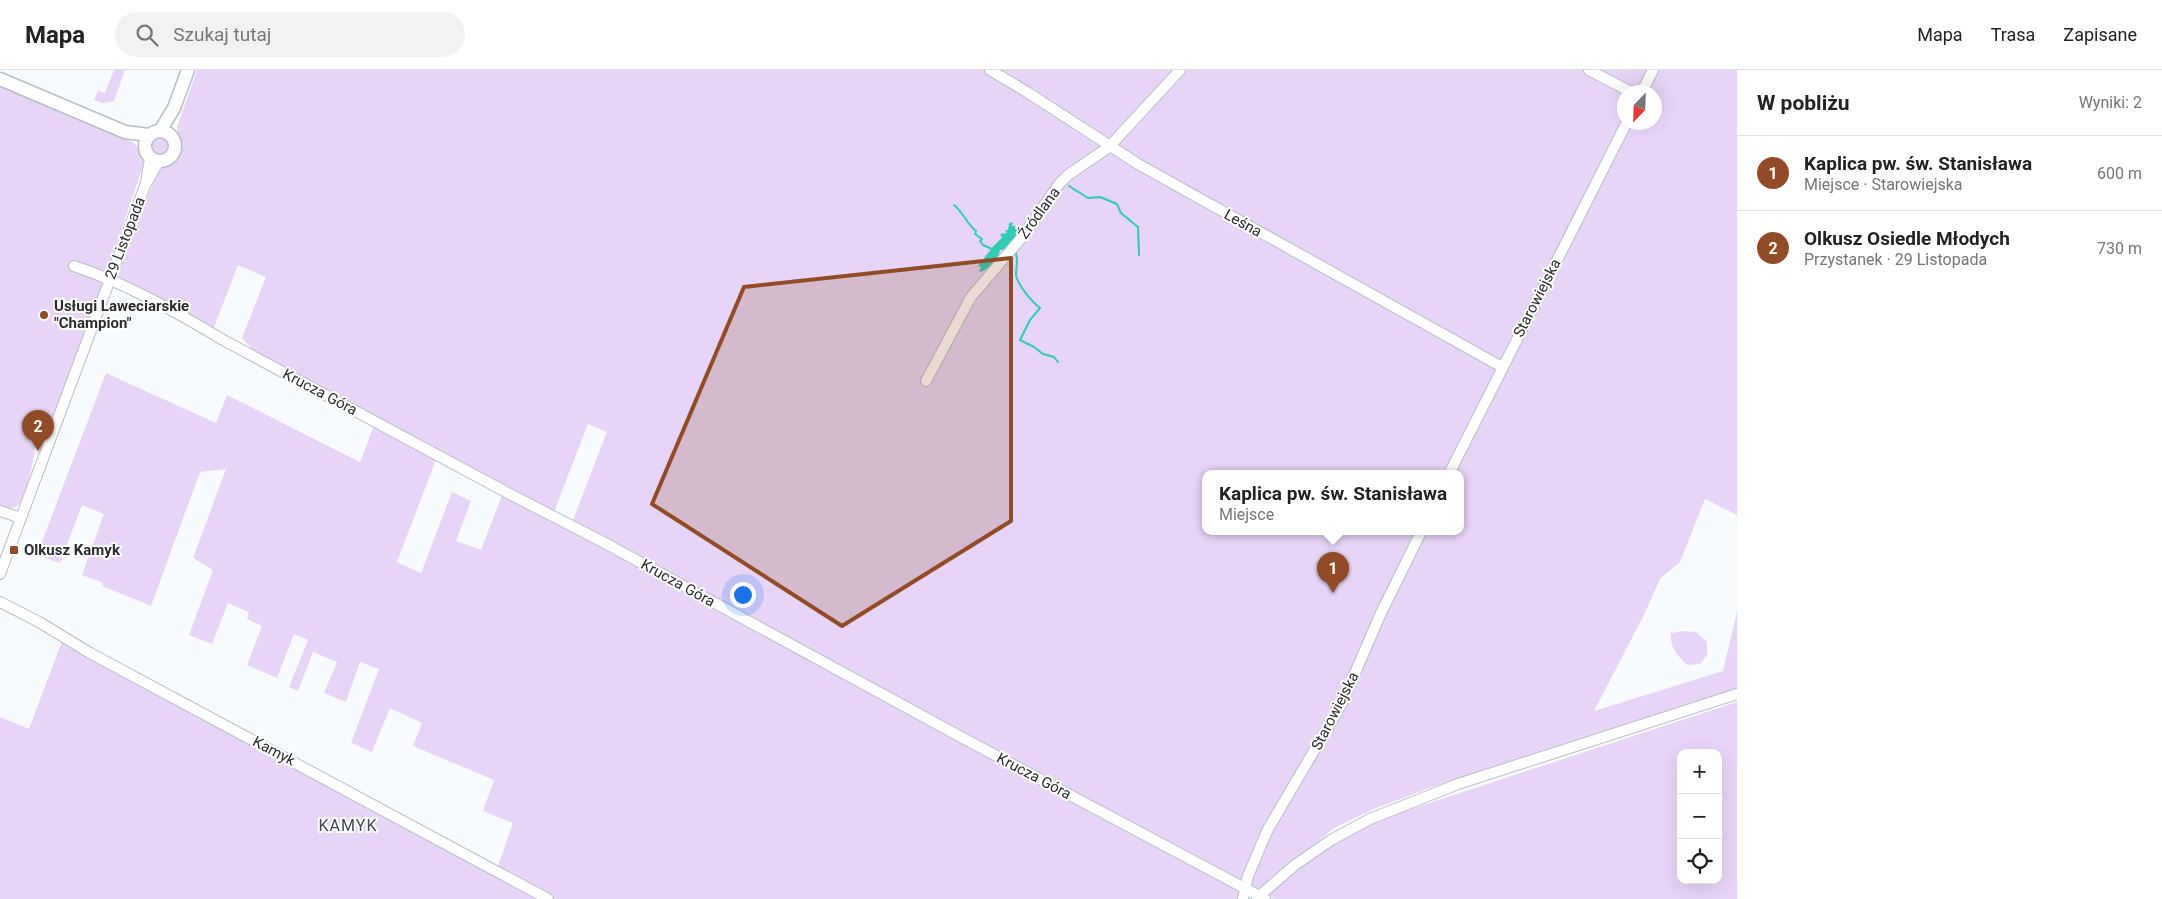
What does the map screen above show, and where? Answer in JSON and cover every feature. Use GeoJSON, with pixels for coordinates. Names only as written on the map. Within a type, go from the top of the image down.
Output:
{"type":"FeatureCollection","features":[{"type":"Feature","properties":{"kind":"main road"},"geometry":{"type":"LineString","coordinates":[[0,79],[125,132],[156,137],[175,142],[174,152],[168,159],[155,160],[156,137],[174,108],[188,70]]}},
{"type":"Feature","properties":{"kind":"street","name":"Leśna"},"geometry":{"type":"LineString","coordinates":[[990,70],[1028,92],[1109,147],[1502,366]]}},
{"type":"Feature","properties":{"kind":"street","name":"Źródlana"},"geometry":{"type":"LineString","coordinates":[[926,381],[971,298],[1023,236],[1059,184],[1068,175],[1109,147],[1180,70]]}},
{"type":"Feature","properties":{"kind":"street"},"geometry":{"type":"LineString","coordinates":[[1589,70],[1618,85]]}},
{"type":"Feature","properties":{"kind":"street"},"geometry":{"type":"LineString","coordinates":[[1646,85],[1653,70]]}},
{"type":"Feature","properties":{"kind":"street","name":"Starowiejska"},"geometry":{"type":"LineString","coordinates":[[1451,470],[1622,130]]}},
{"type":"Feature","properties":{"kind":"street","name":"29 Listopada"},"geometry":{"type":"LineString","coordinates":[[0,574],[155,160]]}},
{"type":"Feature","properties":{"kind":"street","name":"Krucza Góra"},"geometry":{"type":"LineString","coordinates":[[74,266],[110,278],[181,314],[224,341],[497,488],[603,542],[978,746],[1245,887],[1260,898]]}},
{"type":"Feature","properties":{"kind":"street"},"geometry":{"type":"LineString","coordinates":[[0,511],[21,518]]}},
{"type":"Feature","properties":{"kind":"street","name":"Starowiejska"},"geometry":{"type":"LineString","coordinates":[[1244,899],[1245,887],[1256,853],[1342,703],[1381,614],[1420,535]]}},
{"type":"Feature","properties":{"kind":"street","name":"Kamyk"},"geometry":{"type":"LineString","coordinates":[[0,602],[25,614],[90,653],[548,899]]}},
{"type":"Feature","properties":{"kind":"street"},"geometry":{"type":"LineString","coordinates":[[1260,898],[1296,865],[1331,840],[1370,819],[1458,784],[1737,694]]}},
{"type":"Feature","properties":{"kind":"highlighted area"},"geometry":{"type":"Polygon","coordinates":[[[1011,258],[1011,521],[842,626],[652,504],[744,287],[1011,258]]]}},
{"type":"Feature","properties":{"kind":"shaded area"},"geometry":{"type":"Polygon","coordinates":[[[114,70],[125,70],[114,101],[102,103],[94,100],[98,91],[105,93],[114,70]]]}},
{"type":"Feature","properties":{"kind":"shaded area"},"geometry":{"type":"Polygon","coordinates":[[[197,70],[1737,70],[1737,515],[1705,499],[1680,562],[1660,579],[1644,615],[1594,711],[1723,671],[1737,611],[1737,688],[1429,788],[1374,809],[1334,828],[1259,890],[1230,880],[573,520],[607,432],[588,424],[554,512],[258,355],[242,338],[266,277],[238,265],[213,330],[117,277],[120,262],[158,172],[177,156],[180,148],[177,127],[197,70]]]}},
{"type":"Feature","properties":{"kind":"shaded area"},"geometry":{"type":"Polygon","coordinates":[[[0,83],[131,141],[139,149],[143,162],[98,298],[50,426],[42,443],[35,447],[33,452],[35,453],[23,499],[15,507],[11,508],[0,506],[0,83]]]}},
{"type":"Feature","properties":{"kind":"shaded area"},"geometry":{"type":"Polygon","coordinates":[[[160,136],[167,139],[170,146],[167,153],[160,156],[153,153],[150,146],[153,139],[160,136]]]}},
{"type":"Feature","properties":{"kind":"shaded area"},"geometry":{"type":"Polygon","coordinates":[[[1013,222],[1012,226],[1019,230],[1019,234],[1007,249],[1000,250],[995,260],[979,272],[981,267],[978,266],[992,247],[1002,238],[1000,234],[1007,233],[1005,230],[1008,230],[1009,223],[1013,222]]]}},
{"type":"Feature","properties":{"kind":"shaded area"},"geometry":{"type":"Polygon","coordinates":[[[106,373],[216,423],[227,395],[360,462],[375,423],[437,457],[397,562],[421,573],[452,492],[471,501],[456,541],[481,550],[503,493],[1241,891],[1239,899],[553,899],[497,869],[513,823],[483,811],[494,780],[413,746],[422,723],[390,708],[372,752],[351,743],[379,669],[360,662],[346,702],[324,693],[337,662],[313,652],[298,691],[289,687],[308,640],[294,634],[277,678],[247,665],[262,626],[247,619],[249,612],[228,603],[212,644],[189,635],[213,570],[193,558],[226,469],[200,472],[151,606],[102,586],[103,583],[82,575],[104,514],[82,505],[60,563],[37,555],[106,373]]]}},
{"type":"Feature","properties":{"kind":"shaded area"},"geometry":{"type":"Polygon","coordinates":[[[1696,632],[1707,642],[1707,655],[1700,664],[1687,665],[1673,647],[1671,633],[1696,632]]]}},
{"type":"Feature","properties":{"kind":"shaded area"},"geometry":{"type":"Polygon","coordinates":[[[62,641],[542,899],[0,899],[0,717],[29,729],[62,641]]]}},
{"type":"Feature","properties":{"kind":"shaded area"},"geometry":{"type":"Polygon","coordinates":[[[1737,702],[1737,899],[1275,899],[1265,894],[1359,826],[1737,702]]]}},
{"type":"Feature","properties":{"kind":"waterway"},"geometry":{"type":"LineString","coordinates":[[1069,186],[1088,198],[1100,197],[1117,204],[1121,213],[1138,227],[1139,255]]}},
{"type":"Feature","properties":{"kind":"waterway"},"geometry":{"type":"LineString","coordinates":[[954,205],[976,231],[975,234],[982,239],[980,241],[983,245],[992,249]]}},
{"type":"Feature","properties":{"kind":"waterway"},"geometry":{"type":"LineString","coordinates":[[1015,251],[1017,279],[1025,293],[1040,308],[1030,320],[1020,340],[1043,354],[1054,357],[1058,362]]}},
{"type":"Feature","properties":{"kind":"place","name":"Usługi Laweciarskie \"Champion\""},"geometry":{"type":"Point","coordinates":[44,315]}},
{"type":"Feature","properties":{"kind":"place","name":"Olkusz Osiedle Młodych"},"geometry":{"type":"Point","coordinates":[38,451]}},
{"type":"Feature","properties":{"kind":"place","name":"Olkusz Kamyk"},"geometry":{"type":"Point","coordinates":[14,550]}},
{"type":"Feature","properties":{"kind":"place","name":"Kaplica pw. św. Stanisława"},"geometry":{"type":"Point","coordinates":[1333,593]}},
{"type":"Feature","properties":{"kind":"district","name":"KAMYK"},"geometry":{"type":"Point","coordinates":[348,825]}}]}
